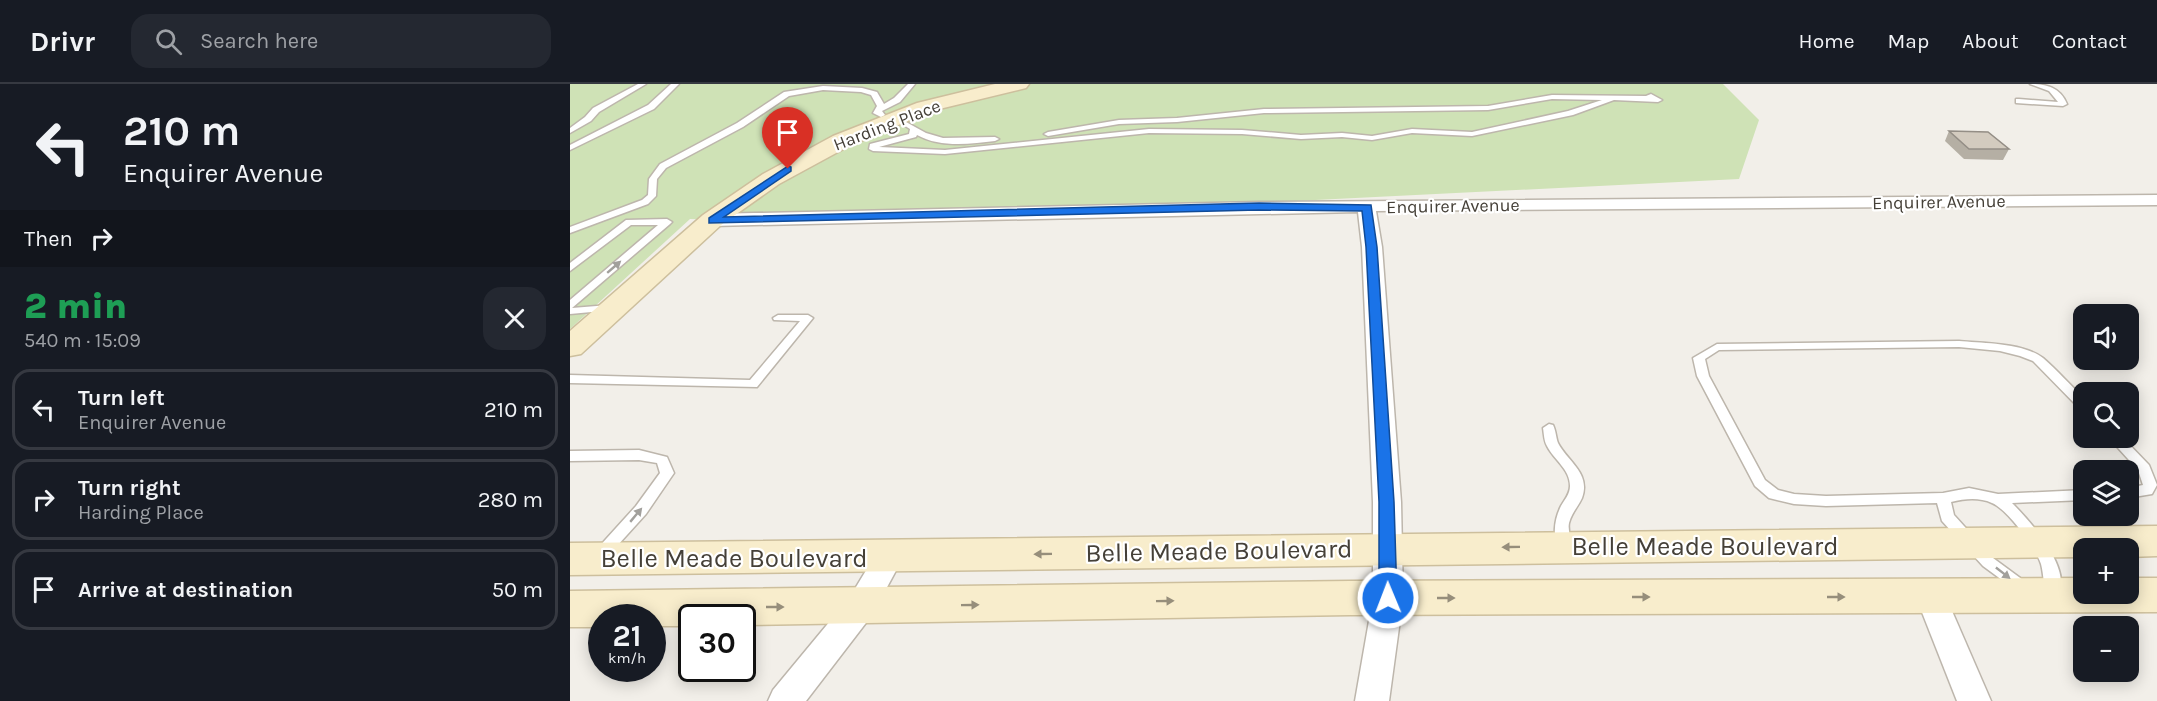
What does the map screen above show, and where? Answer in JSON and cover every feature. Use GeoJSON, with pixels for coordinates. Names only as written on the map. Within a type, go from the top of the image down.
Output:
{"type":"FeatureCollection","features":[{"type":"Feature","properties":{"kind":"main road","name":"Harding Place"},"geometry":{"type":"LineString","coordinates":[[575,337],[614,308],[712,220],[771,179],[841,141],[924,107],[980,88],[1019,84]]}},
{"type":"Feature","properties":{"kind":"main road","name":"Belle Meade Boulevard"},"geometry":{"type":"LineString","coordinates":[[584,559],[2157,541]]}},
{"type":"Feature","properties":{"kind":"main road"},"geometry":{"type":"LineString","coordinates":[[1897,544],[1931,597]]}},
{"type":"Feature","properties":{"kind":"main road"},"geometry":{"type":"LineString","coordinates":[[570,609],[1388,598],[2157,595]]}},
{"type":"Feature","properties":{"kind":"street","name":"Enquirer Avenue"},"geometry":{"type":"LineString","coordinates":[[712,220],[1259,207],[1367,208],[1674,202],[1815,204],[2157,200]]}},
{"type":"Feature","properties":{"kind":"street"},"geometry":{"type":"LineString","coordinates":[[1367,208],[1373,258],[1387,502],[1388,598],[1372,701]]}},
{"type":"Feature","properties":{"kind":"street"},"geometry":{"type":"LineString","coordinates":[[784,701],[861,606],[889,557]]}},
{"type":"Feature","properties":{"kind":"street"},"geometry":{"type":"LineString","coordinates":[[1931,597],[1974,701]]}},
{"type":"Feature","properties":{"kind":"lane"},"geometry":{"type":"LineString","coordinates":[[570,131],[588,119],[596,110],[643,84]]}},
{"type":"Feature","properties":{"kind":"lane"},"geometry":{"type":"LineString","coordinates":[[570,148],[651,107],[676,84]]}},
{"type":"Feature","properties":{"kind":"lane"},"geometry":{"type":"LineString","coordinates":[[570,230],[645,202],[652,196],[653,179],[663,166],[740,125],[770,103],[787,94],[832,88],[867,91],[874,94],[880,102],[880,112],[897,100],[912,84]]}},
{"type":"Feature","properties":{"kind":"lane"},"geometry":{"type":"LineString","coordinates":[[2019,101],[2063,104],[2063,100],[2052,88],[2033,84]]}},
{"type":"Feature","properties":{"kind":"lane"},"geometry":{"type":"LineString","coordinates":[[906,124],[925,136],[940,140],[984,140],[1119,122],[1177,120],[1264,111],[1488,108],[1506,107],[1530,99],[1548,97],[1646,98]]}},
{"type":"Feature","properties":{"kind":"lane"},"geometry":{"type":"LineString","coordinates":[[915,130],[909,137],[884,142],[872,148],[879,151],[938,153],[1149,131],[1242,132],[1301,137],[1342,135],[1372,138],[1412,131],[1472,134],[1570,113],[1611,99]]}},
{"type":"Feature","properties":{"kind":"lane"},"geometry":{"type":"LineString","coordinates":[[570,268],[629,222],[666,222],[570,305]]}},
{"type":"Feature","properties":{"kind":"lane"},"geometry":{"type":"LineString","coordinates":[[570,311],[614,308]]}},
{"type":"Feature","properties":{"kind":"lane"},"geometry":{"type":"LineString","coordinates":[[570,380],[753,384],[808,318],[778,318]]}},
{"type":"Feature","properties":{"kind":"lane"},"geometry":{"type":"LineString","coordinates":[[2073,395],[2037,358],[2000,348],[1959,344],[1717,348],[1706,352],[1699,358],[1703,376],[1760,483],[1774,494],[1794,499],[1826,501],[1943,498],[1969,493],[1998,499],[2073,496]]}},
{"type":"Feature","properties":{"kind":"lane"},"geometry":{"type":"LineString","coordinates":[[1549,428],[1552,444],[1574,472],[1576,486],[1575,497],[1567,508],[1561,527],[1565,547]]}},
{"type":"Feature","properties":{"kind":"lane"},"geometry":{"type":"LineString","coordinates":[[2125,448],[2136,460]]}},
{"type":"Feature","properties":{"kind":"lane"},"geometry":{"type":"LineString","coordinates":[[570,456],[639,455],[663,460],[666,474],[641,510],[584,559]]}},
{"type":"Feature","properties":{"kind":"lane"},"geometry":{"type":"LineString","coordinates":[[2139,463],[2144,468],[2150,485],[2147,490],[2139,491]]}},
{"type":"Feature","properties":{"kind":"lane"},"geometry":{"type":"LineString","coordinates":[[1943,498],[1947,517],[1988,562],[2044,596],[2053,576],[2050,561],[2020,520],[1998,499]]}},
{"type":"Feature","properties":{"kind":"green space"},"geometry":{"type":"Polygon","coordinates":[[[570,84],[1723,84],[1759,120],[1739,179],[855,223],[690,219],[570,329],[570,84]]]}},
{"type":"Feature","properties":{"kind":"building"},"geometry":{"type":"Polygon","coordinates":[[[1949,131],[1988,132],[2009,149],[1969,149],[1949,131]]]}},
{"type":"Feature","properties":{"kind":"route"},"geometry":{"type":"LineString","coordinates":[[788,169],[712,220],[1259,207],[1367,208],[1372,247],[1387,502],[1388,598]]}}]}
